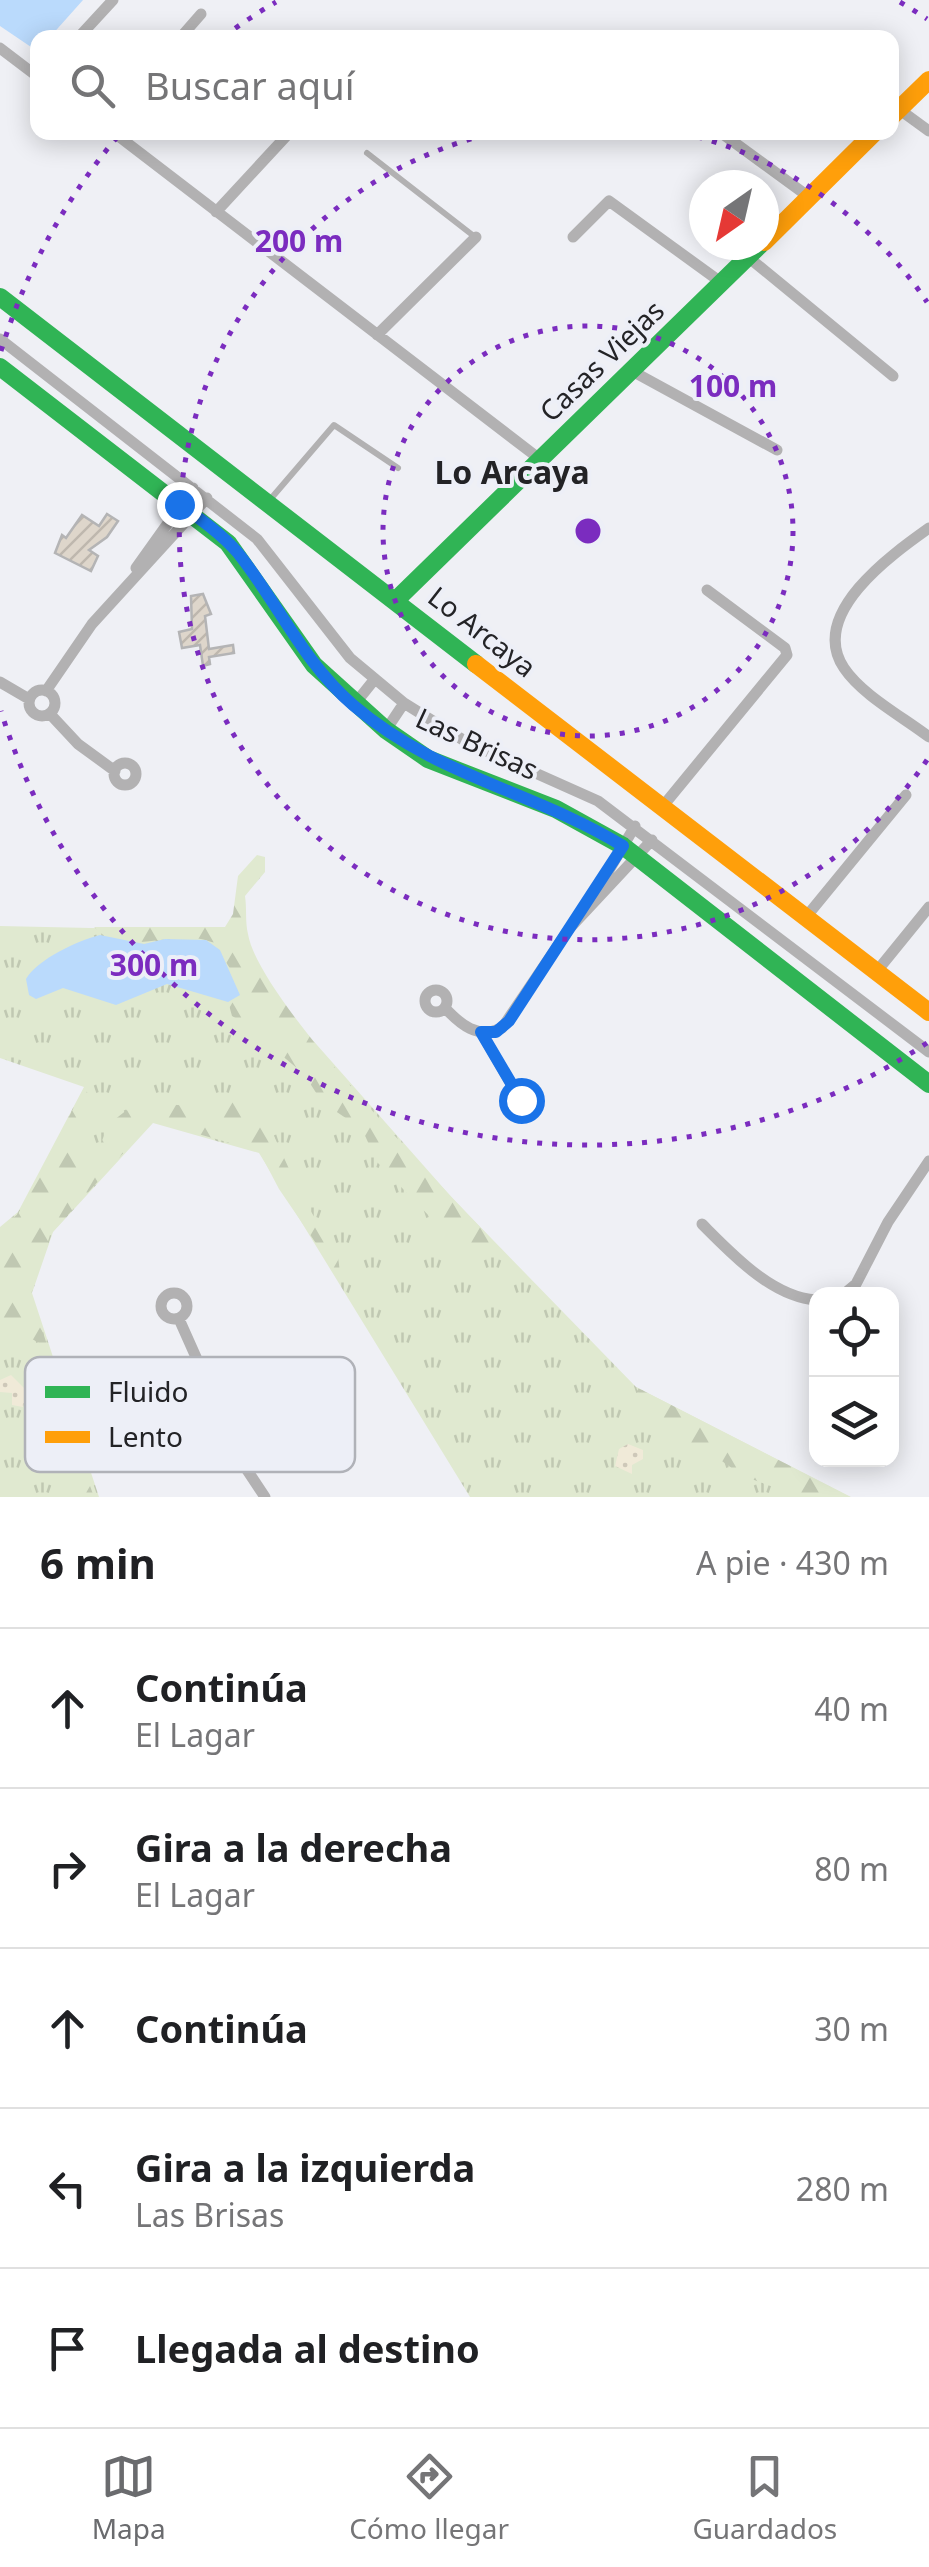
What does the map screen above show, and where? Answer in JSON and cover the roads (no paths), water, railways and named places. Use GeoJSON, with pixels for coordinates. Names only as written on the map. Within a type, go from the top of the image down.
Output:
{"type":"FeatureCollection","features":[{"type":"Feature","properties":{"kind":"street"},"geometry":{"type":"LineString","coordinates":[[85,30],[113,0]]}},
{"type":"Feature","properties":{"kind":"street"},"geometry":{"type":"LineString","coordinates":[[187,30],[201,14]]}},
{"type":"Feature","properties":{"kind":"street"},"geometry":{"type":"LineString","coordinates":[[0,48],[30,71]]}},
{"type":"Feature","properties":{"kind":"street"},"geometry":{"type":"LineString","coordinates":[[899,106],[929,80]]}},
{"type":"Feature","properties":{"kind":"street"},"geometry":{"type":"LineString","coordinates":[[899,113],[929,130]]}},
{"type":"Feature","properties":{"kind":"street"},"geometry":{"type":"LineString","coordinates":[[123,140],[541,460]]}},
{"type":"Feature","properties":{"kind":"street"},"geometry":{"type":"LineString","coordinates":[[216,212],[283,140]]}},
{"type":"Feature","properties":{"kind":"street"},"geometry":{"type":"LineString","coordinates":[[731,140],[809,197]]}},
{"type":"Feature","properties":{"kind":"street","name":"Casas Viejas"},"geometry":{"type":"LineString","coordinates":[[779,227],[867,140]]}},
{"type":"Feature","properties":{"kind":"street"},"geometry":{"type":"LineString","coordinates":[[573,237],[604,202],[612,202],[722,283]]}},
{"type":"Feature","properties":{"kind":"street"},"geometry":{"type":"LineString","coordinates":[[377,334],[476,237]]}},
{"type":"Feature","properties":{"kind":"street","name":"Casas Viejas"},"geometry":{"type":"LineString","coordinates":[[396,600],[746,260]]}},
{"type":"Feature","properties":{"kind":"street"},"geometry":{"type":"LineString","coordinates":[[771,260],[893,376]]}},
{"type":"Feature","properties":{"kind":"street","name":"Lo Arcaya"},"geometry":{"type":"LineString","coordinates":[[0,298],[929,1012]]}},
{"type":"Feature","properties":{"kind":"street","name":"Las Brisas"},"geometry":{"type":"LineString","coordinates":[[0,339],[208,498],[270,554],[332,638],[374,680],[438,727],[571,786],[635,826],[929,1052]]}},
{"type":"Feature","properties":{"kind":"street","name":"Las Brisas"},"geometry":{"type":"LineString","coordinates":[[0,367],[187,509],[237,552],[299,647],[354,705],[386,730],[428,759],[556,809],[630,852],[929,1084]]}},
{"type":"Feature","properties":{"kind":"street"},"geometry":{"type":"LineString","coordinates":[[632,371],[778,450]]}},
{"type":"Feature","properties":{"kind":"street"},"geometry":{"type":"LineString","coordinates":[[129,580],[187,509],[193,488]]}},
{"type":"Feature","properties":{"kind":"street"},"geometry":{"type":"LineString","coordinates":[[46,691],[83,636],[187,509],[208,498]]}},
{"type":"Feature","properties":{"kind":"street"},"geometry":{"type":"LineString","coordinates":[[929,528],[857,594],[840,616],[834,636],[848,673],[929,737]]}},
{"type":"Feature","properties":{"kind":"street"},"geometry":{"type":"LineString","coordinates":[[663,806],[786,656],[785,648],[706,590]]}},
{"type":"Feature","properties":{"kind":"street"},"geometry":{"type":"LineString","coordinates":[[354,705],[374,680]]}},
{"type":"Feature","properties":{"kind":"street"},"geometry":{"type":"LineString","coordinates":[[0,682],[29,698],[34,714],[50,714],[78,744],[115,772]]}},
{"type":"Feature","properties":{"kind":"street"},"geometry":{"type":"LineString","coordinates":[[29,698],[38,690],[46,691],[55,703],[50,714]]}},
{"type":"Feature","properties":{"kind":"street"},"geometry":{"type":"LineString","coordinates":[[386,730],[404,703]]}},
{"type":"Feature","properties":{"kind":"street"},"geometry":{"type":"LineString","coordinates":[[806,917],[906,796]]}},
{"type":"Feature","properties":{"kind":"street"},"geometry":{"type":"LineString","coordinates":[[587,907],[630,852],[635,826]]}},
{"type":"Feature","properties":{"kind":"street"},"geometry":{"type":"LineString","coordinates":[[444,1008],[465,1027],[496,1032],[509,1021],[546,960],[630,852],[652,840]]}},
{"type":"Feature","properties":{"kind":"street"},"geometry":{"type":"LineString","coordinates":[[877,971],[929,907]]}},
{"type":"Feature","properties":{"kind":"street"},"geometry":{"type":"LineString","coordinates":[[481,1032],[521,1100]]}},
{"type":"Feature","properties":{"kind":"street"},"geometry":{"type":"LineString","coordinates":[[852,1287],[888,1222],[925,1173],[929,1161]]}},
{"type":"Feature","properties":{"kind":"street"},"geometry":{"type":"LineString","coordinates":[[702,1224],[762,1277],[795,1296],[809,1299]]}},
{"type":"Feature","properties":{"kind":"street"},"geometry":{"type":"LineString","coordinates":[[179,1319],[196,1357]]}},
{"type":"Feature","properties":{"kind":"street"},"geometry":{"type":"LineString","coordinates":[[248,1472],[265,1497]]}},
{"type":"Feature","properties":{"kind":"lane"},"geometry":{"type":"LineString","coordinates":[[367,153],[476,237]]}},
{"type":"Feature","properties":{"kind":"lane"},"geometry":{"type":"LineString","coordinates":[[267,504],[334,425],[398,468]]}},
{"type":"Feature","properties":{"kind":"water"},"geometry":{"type":"Polygon","coordinates":[[[0,0],[83,0],[56,30],[30,30],[30,46],[0,26],[0,0]]]}},
{"type":"Feature","properties":{"kind":"water"},"geometry":{"type":"Polygon","coordinates":[[[100,935],[144,944],[165,939],[206,940],[220,950],[240,995],[228,1002],[167,984],[116,1005],[63,988],[36,999],[29,995],[26,979],[39,965],[70,946],[100,935]]]}},
{"type":"Feature","properties":{"kind":"district","name":"Lo Arcaya"},"geometry":{"type":"Point","coordinates":[512,473]}}]}
